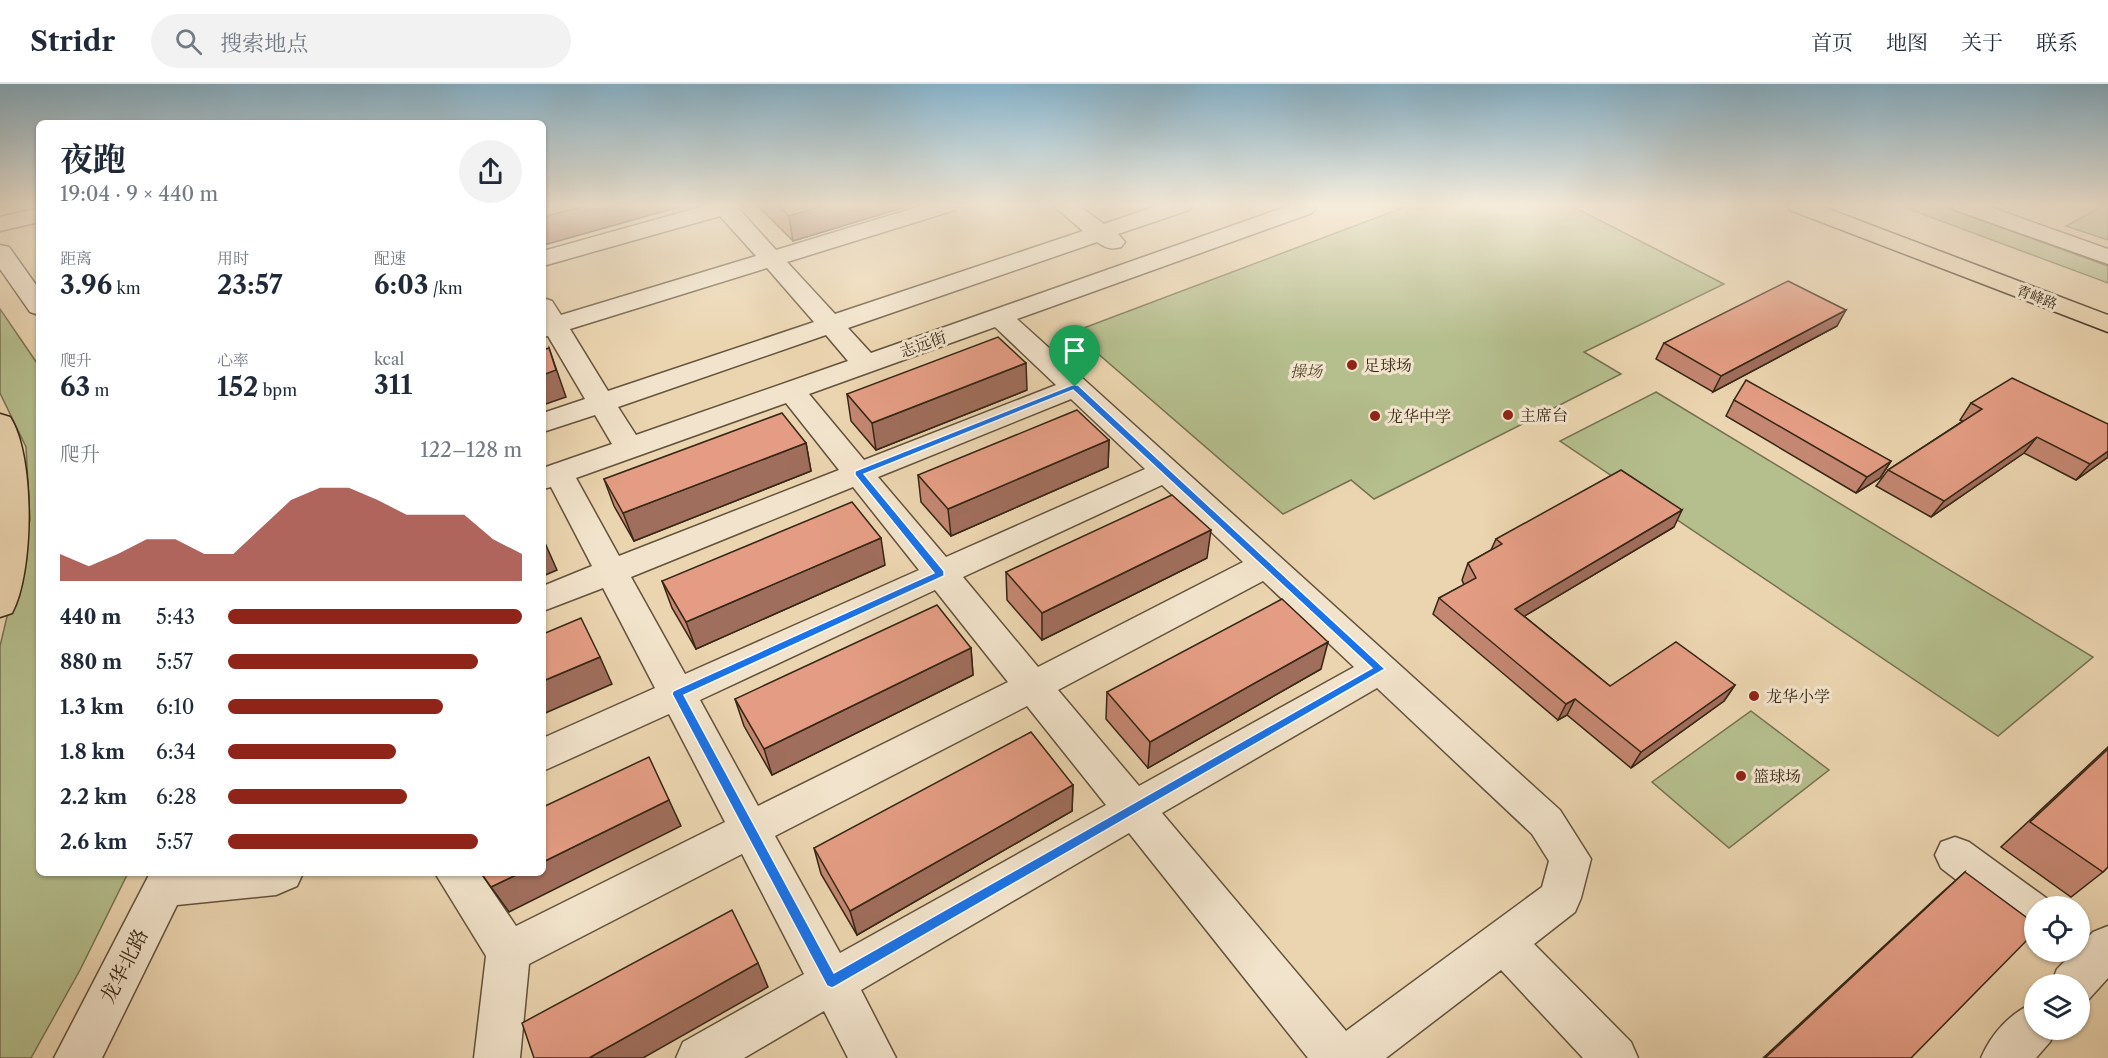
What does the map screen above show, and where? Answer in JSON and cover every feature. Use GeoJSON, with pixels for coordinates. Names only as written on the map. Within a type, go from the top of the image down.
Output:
{"type":"FeatureCollection","features":[{"type":"Feature","properties":{"kind":"main road","name":"青峰路"},"geometry":{"type":"LineString","coordinates":[[1916,250],[2108,324]]}},
{"type":"Feature","properties":{"kind":"main road","name":"青峰路"},"geometry":{"type":"LineString","coordinates":[[1970,250],[2108,302]]}},
{"type":"Feature","properties":{"kind":"main road"},"geometry":{"type":"LineString","coordinates":[[0,423],[12,470],[13,525],[0,604]]}},
{"type":"Feature","properties":{"kind":"street"},"geometry":{"type":"LineString","coordinates":[[546,258],[572,250]]}},
{"type":"Feature","properties":{"kind":"street"},"geometry":{"type":"LineString","coordinates":[[764,250],[866,364]]}},
{"type":"Feature","properties":{"kind":"street"},"geometry":{"type":"LineString","coordinates":[[629,448],[547,320],[799,250]]}},
{"type":"Feature","properties":{"kind":"street"},"geometry":{"type":"LineString","coordinates":[[546,422],[1048,250]]}},
{"type":"Feature","properties":{"kind":"street"},"geometry":{"type":"LineString","coordinates":[[1124,250],[1143,265]]}},
{"type":"Feature","properties":{"kind":"street","name":"志远街"},"geometry":{"type":"LineString","coordinates":[[551,476],[1182,250]]}},
{"type":"Feature","properties":{"kind":"street"},"geometry":{"type":"LineString","coordinates":[[2090,250],[2108,257]]}},
{"type":"Feature","properties":{"kind":"street"},"geometry":{"type":"LineString","coordinates":[[0,252],[36,303]]}},
{"type":"Feature","properties":{"kind":"street"},"geometry":{"type":"LineString","coordinates":[[999,317],[1546,822],[1570,859],[1560,898],[1348,1058]]}},
{"type":"Feature","properties":{"kind":"street"},"geometry":{"type":"LineString","coordinates":[[546,598],[1075,387]]}},
{"type":"Feature","properties":{"kind":"street"},"geometry":{"type":"LineString","coordinates":[[791,391],[1338,1058]]}},
{"type":"Feature","properties":{"kind":"street"},"geometry":{"type":"LineString","coordinates":[[546,754],[1166,471]]}},
{"type":"Feature","properties":{"kind":"street"},"geometry":{"type":"LineString","coordinates":[[551,476],[612,572],[873,1058]]}},
{"type":"Feature","properties":{"kind":"street"},"geometry":{"type":"LineString","coordinates":[[508,952],[1033,686],[1267,564]]}},
{"type":"Feature","properties":{"kind":"street"},"geometry":{"type":"LineString","coordinates":[[699,1058],[1380,669]]}},
{"type":"Feature","properties":{"kind":"street"},"geometry":{"type":"LineString","coordinates":[[1955,855],[2024,907]]}},
{"type":"Feature","properties":{"kind":"street"},"geometry":{"type":"LineString","coordinates":[[168,880],[276,876]]}},
{"type":"Feature","properties":{"kind":"street"},"geometry":{"type":"LineString","coordinates":[[458,876],[508,952],[497,1058]]}},
{"type":"Feature","properties":{"kind":"street","name":"龙华北路"},"geometry":{"type":"LineString","coordinates":[[77,1058],[168,880]]}},
{"type":"Feature","properties":{"kind":"street"},"geometry":{"type":"LineString","coordinates":[[1503,942],[1615,1058]]}},
{"type":"Feature","properties":{"kind":"street"},"geometry":{"type":"LineString","coordinates":[[2004,1058],[2024,1037]]}},
{"type":"Feature","properties":{"kind":"green space","name":"操场"},"geometry":{"type":"Polygon","coordinates":[[[1289,250],[1659,250],[1724,284],[1584,352],[1621,374],[1374,499],[1351,480],[1283,514],[1073,332],[1289,250]]]}},
{"type":"Feature","properties":{"kind":"green space"},"geometry":{"type":"Polygon","coordinates":[[[2020,250],[2065,250],[2108,266],[2108,283],[2020,250]]]}},
{"type":"Feature","properties":{"kind":"green space"},"geometry":{"type":"Polygon","coordinates":[[[0,309],[36,362],[36,876],[127,876],[80,970],[31,1058],[0,1058],[0,646],[30,520],[26,447],[0,393],[0,309]]]}},
{"type":"Feature","properties":{"kind":"green space"},"geometry":{"type":"Polygon","coordinates":[[[1656,392],[2093,657],[1998,736],[1560,441],[1656,392]]]}},
{"type":"Feature","properties":{"kind":"green space","name":"篮球场"},"geometry":{"type":"Polygon","coordinates":[[[1751,711],[1829,770],[1729,848],[1652,782],[1751,711]]]}},
{"type":"Feature","properties":{"kind":"building"},"geometry":{"type":"Polygon","coordinates":[[[1788,281],[1846,310],[1721,376],[1664,343],[1788,281]]]}},
{"type":"Feature","properties":{"kind":"building"},"geometry":{"type":"Polygon","coordinates":[[[998,337],[1026,363],[872,423],[847,394],[998,337]]]}},
{"type":"Feature","properties":{"kind":"building"},"geometry":{"type":"Polygon","coordinates":[[[549,348],[556,370],[546,374],[546,349],[549,348]]]}},
{"type":"Feature","properties":{"kind":"building"},"geometry":{"type":"Polygon","coordinates":[[[2012,378],[2108,424],[2108,451],[2090,464],[2037,437],[1944,501],[1888,470],[1982,409],[1971,403],[2012,378]]]}},
{"type":"Feature","properties":{"kind":"building"},"geometry":{"type":"Polygon","coordinates":[[[1746,380],[1891,461],[1867,477],[1734,400],[1746,380]]]}},
{"type":"Feature","properties":{"kind":"building"},"geometry":{"type":"Polygon","coordinates":[[[1077,410],[1109,440],[948,509],[918,475],[1077,410]]]}},
{"type":"Feature","properties":{"kind":"building"},"geometry":{"type":"Polygon","coordinates":[[[782,413],[806,443],[623,513],[604,479],[782,413]]]}},
{"type":"Feature","properties":{"kind":"building"},"geometry":{"type":"Polygon","coordinates":[[[1621,470],[1682,510],[1515,609],[1610,686],[1676,642],[1735,685],[1641,752],[1575,699],[1566,704],[1439,598],[1476,578],[1468,563],[1502,544],[1496,539],[1621,470]]]}},
{"type":"Feature","properties":{"kind":"building"},"geometry":{"type":"Polygon","coordinates":[[[1172,495],[1211,530],[1042,613],[1006,572],[1172,495]]]}},
{"type":"Feature","properties":{"kind":"building"},"geometry":{"type":"Polygon","coordinates":[[[852,502],[881,538],[686,622],[662,581],[852,502]]]}},
{"type":"Feature","properties":{"kind":"building"},"geometry":{"type":"Polygon","coordinates":[[[1282,599],[1328,642],[1150,742],[1107,692],[1282,599]]]}},
{"type":"Feature","properties":{"kind":"building"},"geometry":{"type":"Polygon","coordinates":[[[937,605],[971,648],[764,749],[735,699],[937,605]]]}},
{"type":"Feature","properties":{"kind":"building"},"geometry":{"type":"Polygon","coordinates":[[[581,618],[600,657],[546,680],[546,633],[581,618]]]}},
{"type":"Feature","properties":{"kind":"building"},"geometry":{"type":"Polygon","coordinates":[[[1031,732],[1073,785],[850,911],[814,848],[1031,732]]]}},
{"type":"Feature","properties":{"kind":"building"},"geometry":{"type":"Polygon","coordinates":[[[2108,749],[2108,867],[2103,872],[2030,822],[2108,749]]]}},
{"type":"Feature","properties":{"kind":"building"},"geometry":{"type":"Polygon","coordinates":[[[649,757],[669,800],[546,861],[546,806],[649,757]]]}},
{"type":"Feature","properties":{"kind":"building"},"geometry":{"type":"Polygon","coordinates":[[[1965,872],[2024,916],[2024,943],[1911,1058],[1765,1058],[1965,872]]]}},
{"type":"Feature","properties":{"kind":"building"},"geometry":{"type":"Polygon","coordinates":[[[483,876],[514,876],[491,887],[483,876]]]}},
{"type":"Feature","properties":{"kind":"building"},"geometry":{"type":"Polygon","coordinates":[[[732,910],[758,963],[589,1058],[534,1058],[522,1023],[732,910]]]}},
{"type":"Feature","properties":{"kind":"place","name":"足球场"},"geometry":{"type":"Point","coordinates":[1352,365]}},
{"type":"Feature","properties":{"kind":"place","name":"主席台"},"geometry":{"type":"Point","coordinates":[1508,415]}},
{"type":"Feature","properties":{"kind":"place","name":"龙华中学"},"geometry":{"type":"Point","coordinates":[1375,416]}},
{"type":"Feature","properties":{"kind":"place","name":"龙华小学"},"geometry":{"type":"Point","coordinates":[1754,696]}},
{"type":"Feature","properties":{"kind":"place","name":"篮球场"},"geometry":{"type":"Point","coordinates":[1741,776]}},
{"type":"Feature","properties":{"kind":"route"},"geometry":{"type":"LineString","coordinates":[[1075,387],[1380,669],[832,982],[677,694],[940,574],[858,473],[1075,387]]}}]}
